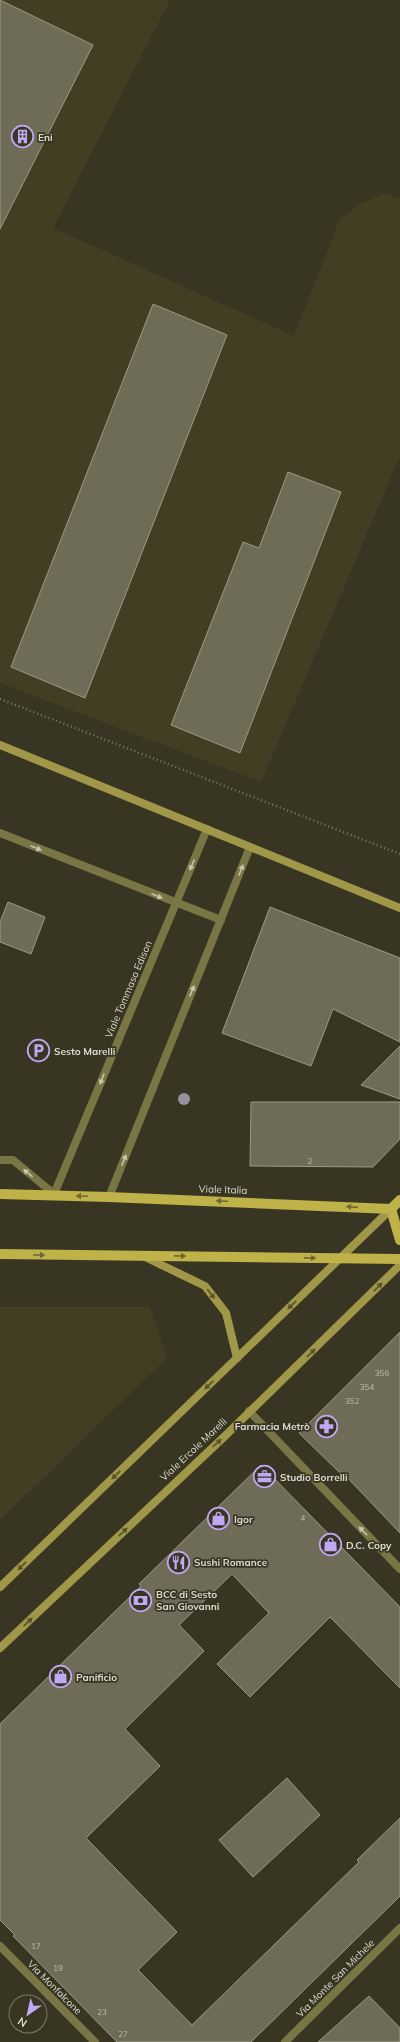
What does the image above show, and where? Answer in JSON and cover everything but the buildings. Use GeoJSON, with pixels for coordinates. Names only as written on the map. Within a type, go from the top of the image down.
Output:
{"type":"FeatureCollection","features":[{"type":"Feature","properties":{"kind":"main road"},"geometry":{"type":"LineString","coordinates":[[0,745],[400,908]]}},
{"type":"Feature","properties":{"kind":"main road","name":"Viale Italia"},"geometry":{"type":"LineString","coordinates":[[0,1194],[54,1194],[391,1209]]}},
{"type":"Feature","properties":{"kind":"main road"},"geometry":{"type":"LineString","coordinates":[[0,1587],[400,1200]]}},
{"type":"Feature","properties":{"kind":"main road"},"geometry":{"type":"LineString","coordinates":[[391,1209],[400,1240]]}},
{"type":"Feature","properties":{"kind":"main road"},"geometry":{"type":"LineString","coordinates":[[0,1254],[400,1259]]}},
{"type":"Feature","properties":{"kind":"main road"},"geometry":{"type":"LineString","coordinates":[[141,1255],[205,1286],[226,1313],[237,1358]]}},
{"type":"Feature","properties":{"kind":"main road","name":"Viale Ercole Marelli"},"geometry":{"type":"LineString","coordinates":[[0,1648],[225,1436],[400,1265]]}},
{"type":"Feature","properties":{"kind":"street","name":"Viale Tommaso Edison"},"geometry":{"type":"LineString","coordinates":[[54,1194],[207,829]]}},
{"type":"Feature","properties":{"kind":"street"},"geometry":{"type":"LineString","coordinates":[[0,833],[221,920]]}},
{"type":"Feature","properties":{"kind":"street"},"geometry":{"type":"LineString","coordinates":[[109,1197],[250,847]]}},
{"type":"Feature","properties":{"kind":"street"},"geometry":{"type":"LineString","coordinates":[[0,1160],[13,1160],[54,1194]]}},
{"type":"Feature","properties":{"kind":"street"},"geometry":{"type":"LineString","coordinates":[[249,1411],[400,1569]]}},
{"type":"Feature","properties":{"kind":"street","name":"Via Monte San Michele"},"geometry":{"type":"LineString","coordinates":[[285,2042],[400,1928]]}},
{"type":"Feature","properties":{"kind":"street","name":"Via Monfalcone"},"geometry":{"type":"LineString","coordinates":[[0,1946],[95,2042]]}},
{"type":"Feature","properties":{"kind":"path"},"geometry":{"type":"LineString","coordinates":[[0,699],[400,854]]}},
{"type":"Feature","properties":{"kind":"shaded area"},"geometry":{"type":"Polygon","coordinates":[[[0,0],[170,0],[53,228],[294,336],[339,221],[357,205],[385,193],[400,199],[400,456],[261,782],[0,683],[0,0]]]}},
{"type":"Feature","properties":{"kind":"shaded area"},"geometry":{"type":"Polygon","coordinates":[[[0,1307],[150,1307],[167,1358],[0,1520],[0,1307]]]}},
{"type":"Feature","properties":{"kind":"place","name":"Eni"},"geometry":{"type":"Point","coordinates":[23,137]}},
{"type":"Feature","properties":{"kind":"place","name":"Sesto Marelli"},"geometry":{"type":"Point","coordinates":[38,1051]}},
{"type":"Feature","properties":{"kind":"place","name":"Farmacia Metrò"},"geometry":{"type":"Point","coordinates":[326,1426]}},
{"type":"Feature","properties":{"kind":"place","name":"Studio Borrelli"},"geometry":{"type":"Point","coordinates":[264,1477]}},
{"type":"Feature","properties":{"kind":"place","name":"Igor"},"geometry":{"type":"Point","coordinates":[218,1519]}},
{"type":"Feature","properties":{"kind":"place","name":"D.C. Copy"},"geometry":{"type":"Point","coordinates":[330,1545]}},
{"type":"Feature","properties":{"kind":"place","name":"Sushi Romance"},"geometry":{"type":"Point","coordinates":[178,1562]}},
{"type":"Feature","properties":{"kind":"place","name":"BCC di Sesto San Giovanni"},"geometry":{"type":"Point","coordinates":[141,1600]}},
{"type":"Feature","properties":{"kind":"place","name":"Panificio"},"geometry":{"type":"Point","coordinates":[61,1677]}}]}
